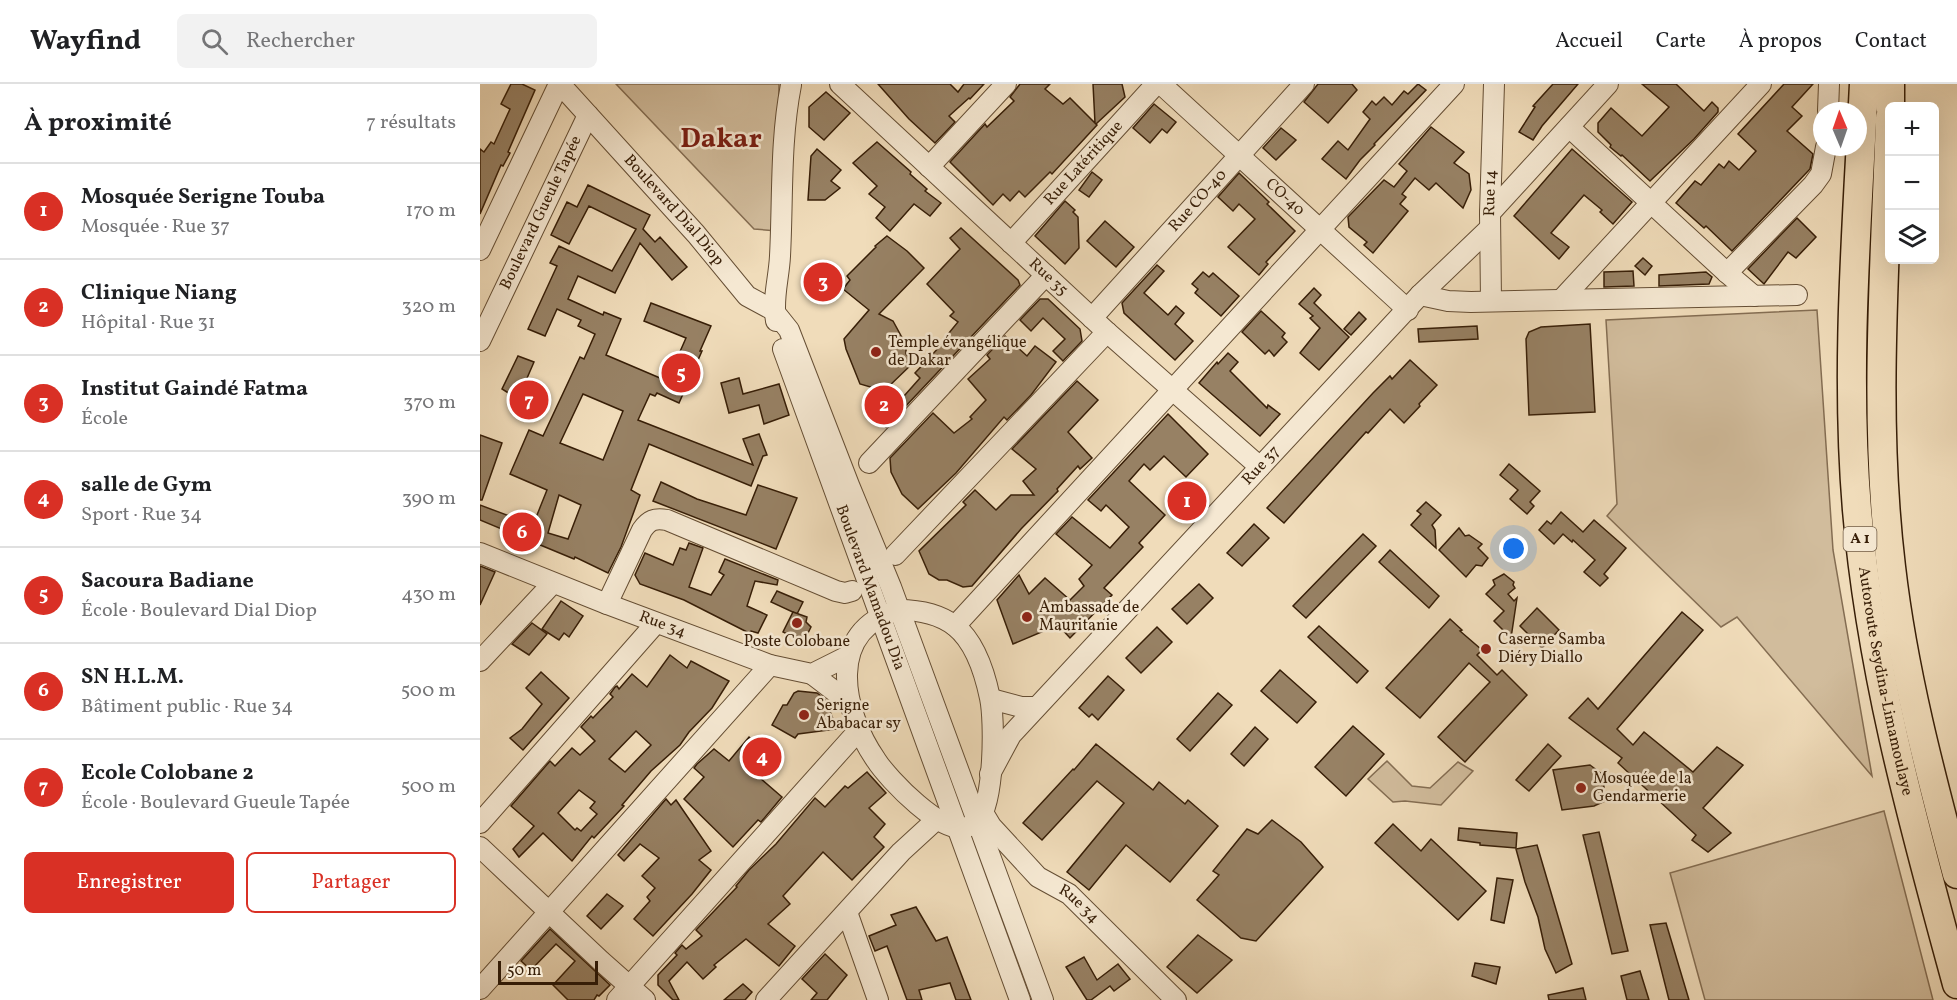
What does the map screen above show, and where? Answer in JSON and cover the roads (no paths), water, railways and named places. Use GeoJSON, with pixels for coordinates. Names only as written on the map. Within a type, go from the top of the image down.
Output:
{"type":"FeatureCollection","features":[{"type":"Feature","properties":{"kind":"highway"},"geometry":{"type":"LineString","coordinates":[[1852,102],[1853,84]]}},
{"type":"Feature","properties":{"kind":"highway","name":"Autoroute Seydina-Limamoulaye"},"geometry":{"type":"LineString","coordinates":[[1864,84],[1851,362],[1857,510],[1879,677],[1914,829],[1957,984]]}},
{"type":"Feature","properties":{"kind":"highway"},"geometry":{"type":"LineString","coordinates":[[1890,84],[1890,102]]}},
{"type":"Feature","properties":{"kind":"highway"},"geometry":{"type":"LineString","coordinates":[[1851,156],[1849,239],[1851,362]]}},
{"type":"Feature","properties":{"kind":"highway","name":"Autoroute Seydina-Limamoulaye"},"geometry":{"type":"LineString","coordinates":[[1889,156],[1881,415],[1888,537],[1897,611],[1916,715],[1957,874]]}},
{"type":"Feature","properties":{"kind":"street","name":"Boulevard Dial Diop"},"geometry":{"type":"LineString","coordinates":[[560,84],[696,234],[747,296],[774,309],[789,330]]}},
{"type":"Feature","properties":{"kind":"street"},"geometry":{"type":"LineString","coordinates":[[480,250],[560,84]]}},
{"type":"Feature","properties":{"kind":"street"},"geometry":{"type":"LineString","coordinates":[[789,330],[793,135],[791,84]]}},
{"type":"Feature","properties":{"kind":"street","name":"Boulevard Mamadou Dia"},"geometry":{"type":"LineString","coordinates":[[791,84],[784,135],[780,261],[774,309],[782,347],[878,616],[1020,1000]]}},
{"type":"Feature","properties":{"kind":"street"},"geometry":{"type":"LineString","coordinates":[[929,167],[1006,84]]}},
{"type":"Feature","properties":{"kind":"street","name":"Rue Latéritique"},"geometry":{"type":"LineString","coordinates":[[1011,243],[1156,84]]}},
{"type":"Feature","properties":{"kind":"street","name":"CO-40"},"geometry":{"type":"LineString","coordinates":[[1161,84],[1408,310]]}},
{"type":"Feature","properties":{"kind":"street","name":"Rue CO-40"},"geometry":{"type":"LineString","coordinates":[[1092,318],[1304,84]]}},
{"type":"Feature","properties":{"kind":"street"},"geometry":{"type":"LineString","coordinates":[[955,626],[1454,84]]}},
{"type":"Feature","properties":{"kind":"street","name":"Rue 14"},"geometry":{"type":"LineString","coordinates":[[1491,301],[1490,220],[1494,84]]}},
{"type":"Feature","properties":{"kind":"street","name":"Rue 37"},"geometry":{"type":"LineString","coordinates":[[990,774],[1011,735],[1036,707],[1408,310],[1608,84]]}},
{"type":"Feature","properties":{"kind":"street"},"geometry":{"type":"LineString","coordinates":[[1828,84],[1828,102]]}},
{"type":"Feature","properties":{"kind":"street"},"geometry":{"type":"LineString","coordinates":[[1561,300],[1651,203],[1753,86]]}},
{"type":"Feature","properties":{"kind":"street","name":"Rue 35"},"geometry":{"type":"LineString","coordinates":[[848,87],[929,167],[1107,332],[1260,467]]}},
{"type":"Feature","properties":{"kind":"street","name":"Boulevard Gueule Tapée"},"geometry":{"type":"LineString","coordinates":[[480,341],[588,115]]}},
{"type":"Feature","properties":{"kind":"street"},"geometry":{"type":"LineString","coordinates":[[1569,127],[1754,296]]}},
{"type":"Feature","properties":{"kind":"street"},"geometry":{"type":"LineString","coordinates":[[1727,273],[1813,185],[1821,174],[1825,156]]}},
{"type":"Feature","properties":{"kind":"street"},"geometry":{"type":"LineString","coordinates":[[747,296],[762,289],[772,279],[780,261]]}},
{"type":"Feature","properties":{"kind":"street"},"geometry":{"type":"LineString","coordinates":[[869,463],[1046,275]]}},
{"type":"Feature","properties":{"kind":"street"},"geometry":{"type":"LineString","coordinates":[[1420,295],[1460,302],[1797,295]]}},
{"type":"Feature","properties":{"kind":"street","name":"Boulevard Mamadou Dia"},"geometry":{"type":"LineString","coordinates":[[789,330],[980,816],[1043,1000]]}},
{"type":"Feature","properties":{"kind":"street"},"geometry":{"type":"LineString","coordinates":[[895,555],[1107,332]]}},
{"type":"Feature","properties":{"kind":"street"},"geometry":{"type":"LineString","coordinates":[[607,604],[642,530],[648,522],[655,519],[666,520],[836,591],[844,593],[852,591]]}},
{"type":"Feature","properties":{"kind":"street","name":"Rue 34"},"geometry":{"type":"LineString","coordinates":[[480,553],[656,623],[770,665],[812,674]]}},
{"type":"Feature","properties":{"kind":"street"},"geometry":{"type":"LineString","coordinates":[[480,661],[553,583]]}},
{"type":"Feature","properties":{"kind":"street"},"geometry":{"type":"LineString","coordinates":[[899,609],[932,614],[955,626],[965,636],[975,652],[991,699],[993,716],[990,774],[980,816],[968,827],[957,829],[937,819],[894,782],[876,760],[859,730],[850,703],[846,675],[848,656],[867,624],[878,616],[899,609]]}},
{"type":"Feature","properties":{"kind":"street"},"geometry":{"type":"LineString","coordinates":[[480,823],[656,623]]}},
{"type":"Feature","properties":{"kind":"street"},"geometry":{"type":"LineString","coordinates":[[848,656],[812,674],[850,703]]}},
{"type":"Feature","properties":{"kind":"street"},"geometry":{"type":"LineString","coordinates":[[480,989],[770,665]]}},
{"type":"Feature","properties":{"kind":"street"},"geometry":{"type":"LineString","coordinates":[[991,699],[1021,707],[1036,707]]}},
{"type":"Feature","properties":{"kind":"street"},"geometry":{"type":"LineString","coordinates":[[624,993],[859,730]]}},
{"type":"Feature","properties":{"kind":"street","name":"Rue 34"},"geometry":{"type":"LineString","coordinates":[[980,816],[1038,877],[1069,894],[1176,1000]]}},
{"type":"Feature","properties":{"kind":"street"},"geometry":{"type":"LineString","coordinates":[[766,1000],[901,852],[937,819]]}},
{"type":"Feature","properties":{"kind":"street"},"geometry":{"type":"LineString","coordinates":[[480,847],[601,962],[624,993],[645,1000]]}},
{"type":"Feature","properties":{"kind":"street"},"geometry":{"type":"LineString","coordinates":[[847,912],[878,1000]]}},
{"type":"Feature","properties":{"kind":"place","name":"Institut Gaindé Fatma"},"geometry":{"type":"Point","coordinates":[823,282]}},
{"type":"Feature","properties":{"kind":"place","name":"Temple évangélique de Dakar"},"geometry":{"type":"Point","coordinates":[876,352]}},
{"type":"Feature","properties":{"kind":"place","name":"Sacoura Badiane"},"geometry":{"type":"Point","coordinates":[681,373]}},
{"type":"Feature","properties":{"kind":"place","name":"Ecole Colobane 2"},"geometry":{"type":"Point","coordinates":[529,400]}},
{"type":"Feature","properties":{"kind":"place","name":"Clinique Niang"},"geometry":{"type":"Point","coordinates":[884,405]}},
{"type":"Feature","properties":{"kind":"place","name":"Mosquée Serigne Touba"},"geometry":{"type":"Point","coordinates":[1187,501]}},
{"type":"Feature","properties":{"kind":"place","name":"SN H.L.M."},"geometry":{"type":"Point","coordinates":[522,532]}},
{"type":"Feature","properties":{"kind":"place","name":"Ambassade de Mauritanie"},"geometry":{"type":"Point","coordinates":[1027,617]}},
{"type":"Feature","properties":{"kind":"place","name":"Poste Colobane"},"geometry":{"type":"Point","coordinates":[797,623]}},
{"type":"Feature","properties":{"kind":"place","name":"Caserne Samba Diéry Diallo"},"geometry":{"type":"Point","coordinates":[1486,649]}},
{"type":"Feature","properties":{"kind":"place","name":"Serigne Ababacar sy"},"geometry":{"type":"Point","coordinates":[804,715]}},
{"type":"Feature","properties":{"kind":"place","name":"salle de Gym"},"geometry":{"type":"Point","coordinates":[762,757]}},
{"type":"Feature","properties":{"kind":"place","name":"Mosquée de la Gendarmerie"},"geometry":{"type":"Point","coordinates":[1581,788]}},
{"type":"Feature","properties":{"kind":"district","name":"Dakar"},"geometry":{"type":"Point","coordinates":[721,139]}}]}
